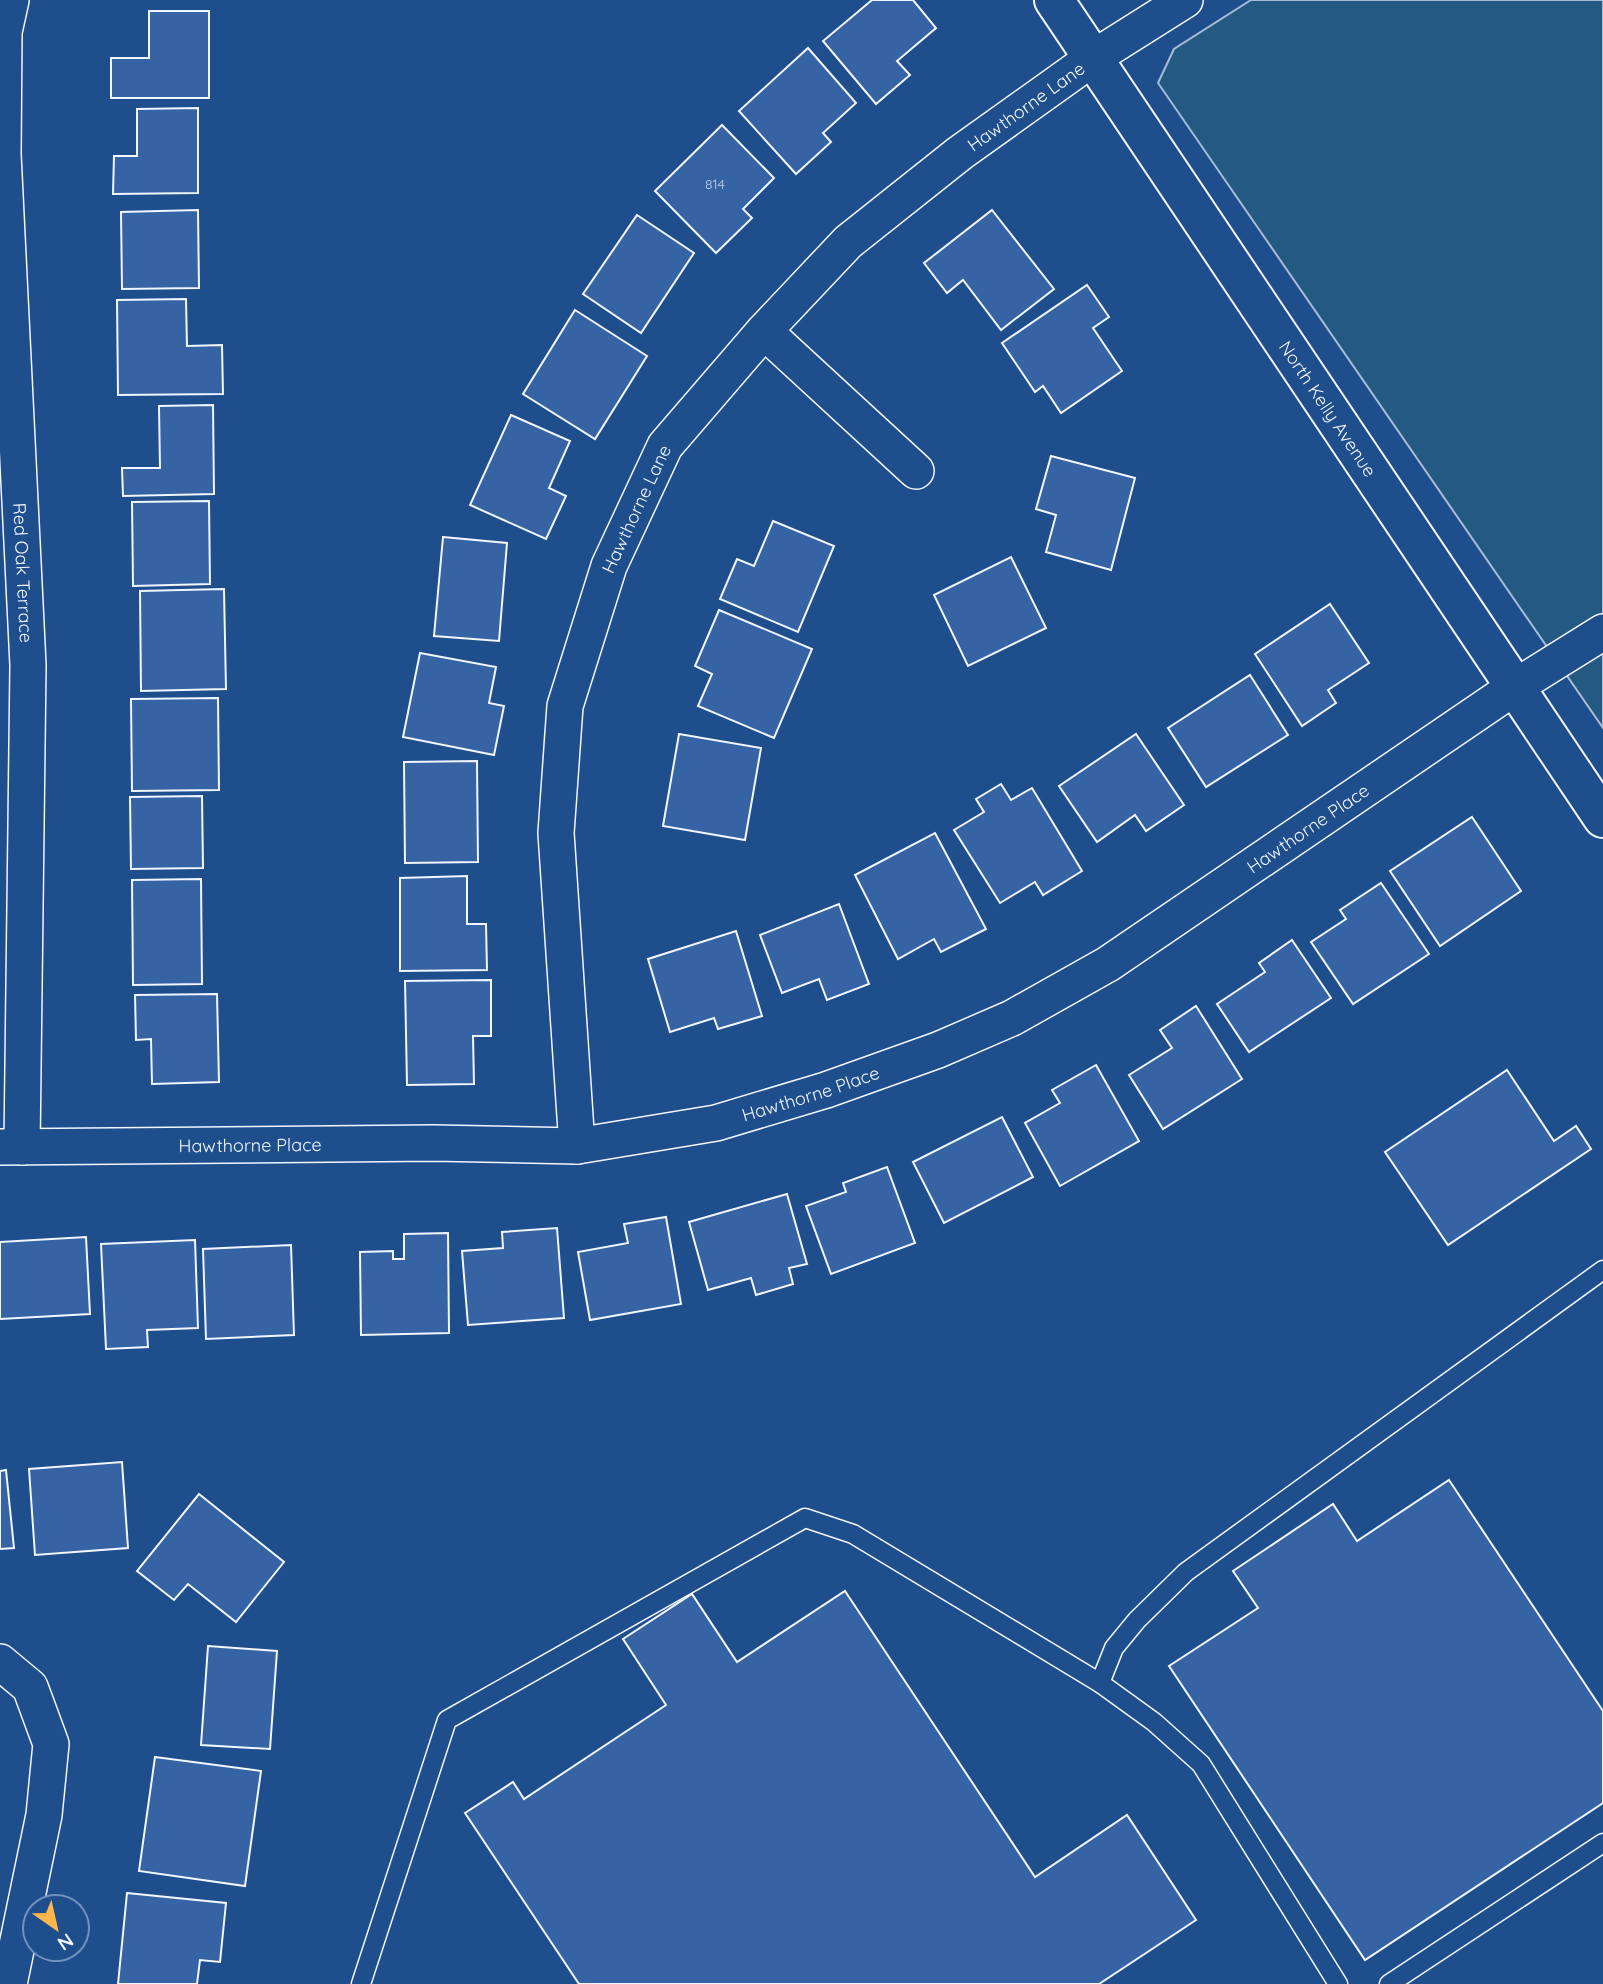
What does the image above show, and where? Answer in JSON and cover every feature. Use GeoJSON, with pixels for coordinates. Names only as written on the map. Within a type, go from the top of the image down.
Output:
{"type":"FeatureCollection","features":[{"type":"Feature","properties":{"kind":"main road","name":"North Kelly Avenue"},"geometry":{"type":"LineString","coordinates":[[1055,0],[1603,818]]}},
{"type":"Feature","properties":{"kind":"street","name":"Red Oak Terrace"},"geometry":{"type":"LineString","coordinates":[[11,0],[4,32],[4,154],[28,665],[11,1147]]}},
{"type":"Feature","properties":{"kind":"street","name":"Hawthorne Lane"},"geometry":{"type":"LineString","coordinates":[[576,1146],[556,833],[565,706],[609,566],[665,446],[764,331],[848,242],[960,153],[1093,58],[1185,0]]}},
{"type":"Feature","properties":{"kind":"street"},"geometry":{"type":"LineString","coordinates":[[764,331],[916,471]]}},
{"type":"Feature","properties":{"kind":"street","name":"Hawthorne Place"},"geometry":{"type":"LineString","coordinates":[[11,1147],[420,1143],[576,1146],[716,1124],[826,1090],[938,1050],[1012,1018],[1108,964],[1514,687],[1603,632]]}},
{"type":"Feature","properties":{"kind":"street"},"geometry":{"type":"LineString","coordinates":[[0,1662],[30,1688],[51,1744],[44,1815],[9,1984]]}},
{"type":"Feature","properties":{"kind":"lane"},"geometry":{"type":"LineString","coordinates":[[1100,1683],[1114,1648],[1137,1620],[1186,1572],[1603,1270]]}},
{"type":"Feature","properties":{"kind":"lane"},"geometry":{"type":"LineString","coordinates":[[361,1984],[447,1720],[805,1518],[853,1534],[1100,1683],[1154,1722],[1201,1764],[1338,1984]]}},
{"type":"Feature","properties":{"kind":"lane"},"geometry":{"type":"LineString","coordinates":[[1389,1984],[1603,1843]]}},
{"type":"Feature","properties":{"kind":"shaded area"},"geometry":{"type":"Polygon","coordinates":[[[1251,0],[1603,0],[1603,728],[1158,83],[1174,49],[1251,0]]]}},
{"type":"Feature","properties":{"kind":"building"},"geometry":{"type":"Polygon","coordinates":[[[872,0],[913,0],[936,28],[897,61],[910,75],[876,104],[823,41],[872,0]]]}},
{"type":"Feature","properties":{"kind":"building"},"geometry":{"type":"Polygon","coordinates":[[[149,11],[209,11],[209,98],[111,98],[111,58],[149,58],[149,11]]]}},
{"type":"Feature","properties":{"kind":"building"},"geometry":{"type":"Polygon","coordinates":[[[808,48],[856,103],[823,133],[831,142],[796,174],[739,111],[808,48]]]}},
{"type":"Feature","properties":{"kind":"building"},"geometry":{"type":"Polygon","coordinates":[[[198,108],[198,193],[113,194],[114,156],[137,156],[137,109],[198,108]]]}},
{"type":"Feature","properties":{"kind":"building"},"geometry":{"type":"Polygon","coordinates":[[[722,125],[774,178],[743,209],[752,218],[716,253],[655,191],[722,125]]]}},
{"type":"Feature","properties":{"kind":"building"},"geometry":{"type":"Polygon","coordinates":[[[198,210],[199,288],[122,289],[121,212],[198,210]]]}},
{"type":"Feature","properties":{"kind":"building"},"geometry":{"type":"Polygon","coordinates":[[[992,210],[1054,289],[1001,330],[963,280],[947,293],[924,263],[992,210]]]}},
{"type":"Feature","properties":{"kind":"building"},"geometry":{"type":"Polygon","coordinates":[[[637,215],[694,253],[641,333],[583,294],[637,215]]]}},
{"type":"Feature","properties":{"kind":"building"},"geometry":{"type":"Polygon","coordinates":[[[1087,285],[1109,317],[1093,328],[1122,371],[1061,413],[1043,386],[1035,392],[1002,343],[1087,285]]]}},
{"type":"Feature","properties":{"kind":"building"},"geometry":{"type":"Polygon","coordinates":[[[186,299],[187,346],[222,345],[223,394],[118,395],[117,300],[186,299]]]}},
{"type":"Feature","properties":{"kind":"building"},"geometry":{"type":"Polygon","coordinates":[[[575,310],[647,356],[595,439],[523,394],[575,310]]]}},
{"type":"Feature","properties":{"kind":"building"},"geometry":{"type":"Polygon","coordinates":[[[213,405],[214,494],[123,496],[122,468],[160,468],[159,406],[213,405]]]}},
{"type":"Feature","properties":{"kind":"building"},"geometry":{"type":"Polygon","coordinates":[[[511,415],[570,441],[549,488],[566,496],[546,539],[470,505],[511,415]]]}},
{"type":"Feature","properties":{"kind":"building"},"geometry":{"type":"Polygon","coordinates":[[[1051,456],[1135,478],[1111,570],[1046,552],[1056,515],[1036,509],[1051,456]]]}},
{"type":"Feature","properties":{"kind":"building"},"geometry":{"type":"Polygon","coordinates":[[[209,501],[210,584],[133,586],[132,502],[209,501]]]}},
{"type":"Feature","properties":{"kind":"building"},"geometry":{"type":"Polygon","coordinates":[[[773,521],[834,546],[798,632],[720,599],[737,559],[754,566],[773,521]]]}},
{"type":"Feature","properties":{"kind":"building"},"geometry":{"type":"Polygon","coordinates":[[[443,537],[507,543],[499,641],[434,636],[443,537]]]}},
{"type":"Feature","properties":{"kind":"building"},"geometry":{"type":"Polygon","coordinates":[[[1011,557],[1046,628],[968,666],[934,595],[1011,557]]]}},
{"type":"Feature","properties":{"kind":"building"},"geometry":{"type":"Polygon","coordinates":[[[224,589],[226,689],[141,691],[140,591],[224,589]]]}},
{"type":"Feature","properties":{"kind":"building"},"geometry":{"type":"Polygon","coordinates":[[[1330,604],[1369,663],[1328,690],[1336,703],[1302,726],[1255,654],[1330,604]]]}},
{"type":"Feature","properties":{"kind":"building"},"geometry":{"type":"Polygon","coordinates":[[[719,610],[812,649],[774,738],[698,706],[712,674],[695,666],[719,610]]]}},
{"type":"Feature","properties":{"kind":"building"},"geometry":{"type":"Polygon","coordinates":[[[420,653],[496,667],[489,703],[504,706],[494,755],[403,737],[420,653]]]}},
{"type":"Feature","properties":{"kind":"building"},"geometry":{"type":"Polygon","coordinates":[[[1250,675],[1288,735],[1206,787],[1168,728],[1250,675]]]}},
{"type":"Feature","properties":{"kind":"building"},"geometry":{"type":"Polygon","coordinates":[[[218,698],[219,790],[132,791],[131,699],[218,698]]]}},
{"type":"Feature","properties":{"kind":"building"},"geometry":{"type":"Polygon","coordinates":[[[679,734],[761,748],[745,840],[663,826],[679,734]]]}},
{"type":"Feature","properties":{"kind":"building"},"geometry":{"type":"Polygon","coordinates":[[[1136,734],[1184,805],[1146,831],[1135,815],[1097,842],[1059,786],[1136,734]]]}},
{"type":"Feature","properties":{"kind":"building"},"geometry":{"type":"Polygon","coordinates":[[[477,761],[478,862],[405,863],[404,762],[477,761]]]}},
{"type":"Feature","properties":{"kind":"building"},"geometry":{"type":"Polygon","coordinates":[[[1001,784],[1011,800],[1032,788],[1082,871],[1043,895],[1035,882],[1000,903],[954,830],[984,812],[976,799],[1001,784]]]}},
{"type":"Feature","properties":{"kind":"building"},"geometry":{"type":"Polygon","coordinates":[[[202,796],[203,868],[131,869],[130,797],[202,796]]]}},
{"type":"Feature","properties":{"kind":"building"},"geometry":{"type":"Polygon","coordinates":[[[1472,817],[1521,891],[1440,946],[1390,871],[1472,817]]]}},
{"type":"Feature","properties":{"kind":"building"},"geometry":{"type":"Polygon","coordinates":[[[935,833],[986,929],[941,952],[934,939],[898,959],[855,875],[935,833]]]}},
{"type":"Feature","properties":{"kind":"building"},"geometry":{"type":"Polygon","coordinates":[[[467,876],[467,924],[486,924],[487,970],[400,971],[400,878],[467,876]]]}},
{"type":"Feature","properties":{"kind":"building"},"geometry":{"type":"Polygon","coordinates":[[[201,879],[202,984],[133,985],[132,880],[201,879]]]}},
{"type":"Feature","properties":{"kind":"building"},"geometry":{"type":"Polygon","coordinates":[[[1381,883],[1429,954],[1353,1004],[1311,942],[1346,919],[1340,910],[1381,883]]]}},
{"type":"Feature","properties":{"kind":"building"},"geometry":{"type":"Polygon","coordinates":[[[839,904],[869,984],[827,1000],[819,979],[782,993],[760,935],[839,904]]]}},
{"type":"Feature","properties":{"kind":"building"},"geometry":{"type":"Polygon","coordinates":[[[736,931],[762,1016],[718,1029],[714,1018],[670,1032],[648,959],[736,931]]]}},
{"type":"Feature","properties":{"kind":"building"},"geometry":{"type":"Polygon","coordinates":[[[1292,940],[1331,998],[1249,1052],[1217,1004],[1265,972],[1259,963],[1292,940]]]}},
{"type":"Feature","properties":{"kind":"building"},"geometry":{"type":"Polygon","coordinates":[[[491,980],[491,1036],[473,1036],[474,1084],[407,1085],[405,981],[491,980]]]}},
{"type":"Feature","properties":{"kind":"building"},"geometry":{"type":"Polygon","coordinates":[[[217,994],[219,1082],[152,1084],[151,1039],[136,1040],[135,995],[217,994]]]}},
{"type":"Feature","properties":{"kind":"building"},"geometry":{"type":"Polygon","coordinates":[[[1196,1006],[1242,1079],[1163,1129],[1129,1075],[1172,1048],[1160,1030],[1196,1006]]]}},
{"type":"Feature","properties":{"kind":"building"},"geometry":{"type":"Polygon","coordinates":[[[1096,1065],[1139,1141],[1060,1186],[1025,1123],[1060,1103],[1052,1090],[1096,1065]]]}},
{"type":"Feature","properties":{"kind":"building"},"geometry":{"type":"Polygon","coordinates":[[[1507,1070],[1554,1141],[1576,1126],[1591,1149],[1448,1245],[1385,1152],[1507,1070]]]}},
{"type":"Feature","properties":{"kind":"building"},"geometry":{"type":"Polygon","coordinates":[[[1002,1117],[1033,1177],[944,1223],[913,1162],[1002,1117]]]}},
{"type":"Feature","properties":{"kind":"building"},"geometry":{"type":"Polygon","coordinates":[[[887,1167],[915,1243],[831,1274],[806,1206],[846,1192],[843,1183],[887,1167]]]}},
{"type":"Feature","properties":{"kind":"building"},"geometry":{"type":"Polygon","coordinates":[[[787,1194],[807,1264],[789,1268],[793,1284],[756,1295],[751,1278],[708,1290],[689,1222],[787,1194]]]}},
{"type":"Feature","properties":{"kind":"building"},"geometry":{"type":"Polygon","coordinates":[[[666,1217],[681,1304],[590,1320],[578,1252],[628,1243],[624,1224],[666,1217]]]}},
{"type":"Feature","properties":{"kind":"building"},"geometry":{"type":"Polygon","coordinates":[[[557,1228],[564,1318],[468,1325],[462,1251],[503,1248],[502,1232],[557,1228]]]}},
{"type":"Feature","properties":{"kind":"building"},"geometry":{"type":"Polygon","coordinates":[[[448,1233],[449,1333],[361,1335],[360,1252],[393,1251],[393,1259],[404,1259],[404,1234],[448,1233]]]}},
{"type":"Feature","properties":{"kind":"building"},"geometry":{"type":"Polygon","coordinates":[[[86,1237],[90,1314],[0,1319],[0,1242],[86,1237]]]}},
{"type":"Feature","properties":{"kind":"building"},"geometry":{"type":"Polygon","coordinates":[[[195,1240],[198,1328],[147,1330],[148,1347],[106,1349],[101,1244],[195,1240]]]}},
{"type":"Feature","properties":{"kind":"building"},"geometry":{"type":"Polygon","coordinates":[[[291,1245],[294,1335],[206,1339],[203,1249],[291,1245]]]}},
{"type":"Feature","properties":{"kind":"building"},"geometry":{"type":"Polygon","coordinates":[[[122,1462],[128,1548],[35,1555],[29,1469],[122,1462]]]}},
{"type":"Feature","properties":{"kind":"building"},"geometry":{"type":"Polygon","coordinates":[[[6,1470],[14,1548],[0,1549],[0,1471],[6,1470]]]}},
{"type":"Feature","properties":{"kind":"building"},"geometry":{"type":"Polygon","coordinates":[[[1449,1480],[1603,1711],[1603,1803],[1365,1960],[1169,1666],[1258,1608],[1233,1571],[1333,1504],[1357,1541],[1449,1480]]]}},
{"type":"Feature","properties":{"kind":"building"},"geometry":{"type":"Polygon","coordinates":[[[199,1494],[284,1562],[236,1622],[188,1584],[174,1600],[137,1571],[199,1494]]]}},
{"type":"Feature","properties":{"kind":"building"},"geometry":{"type":"Polygon","coordinates":[[[845,1591],[1035,1877],[1127,1815],[1196,1920],[1099,1984],[579,1984],[465,1813],[513,1782],[524,1799],[666,1705],[623,1639],[692,1594],[737,1662],[845,1591]]]}},
{"type":"Feature","properties":{"kind":"building"},"geometry":{"type":"Polygon","coordinates":[[[208,1646],[277,1651],[270,1749],[201,1745],[208,1646]]]}},
{"type":"Feature","properties":{"kind":"building"},"geometry":{"type":"Polygon","coordinates":[[[155,1757],[261,1771],[245,1886],[139,1871],[155,1757]]]}},
{"type":"Feature","properties":{"kind":"building"},"geometry":{"type":"Polygon","coordinates":[[[127,1893],[226,1903],[220,1962],[200,1960],[197,1984],[118,1984],[127,1893]]]}}]}
